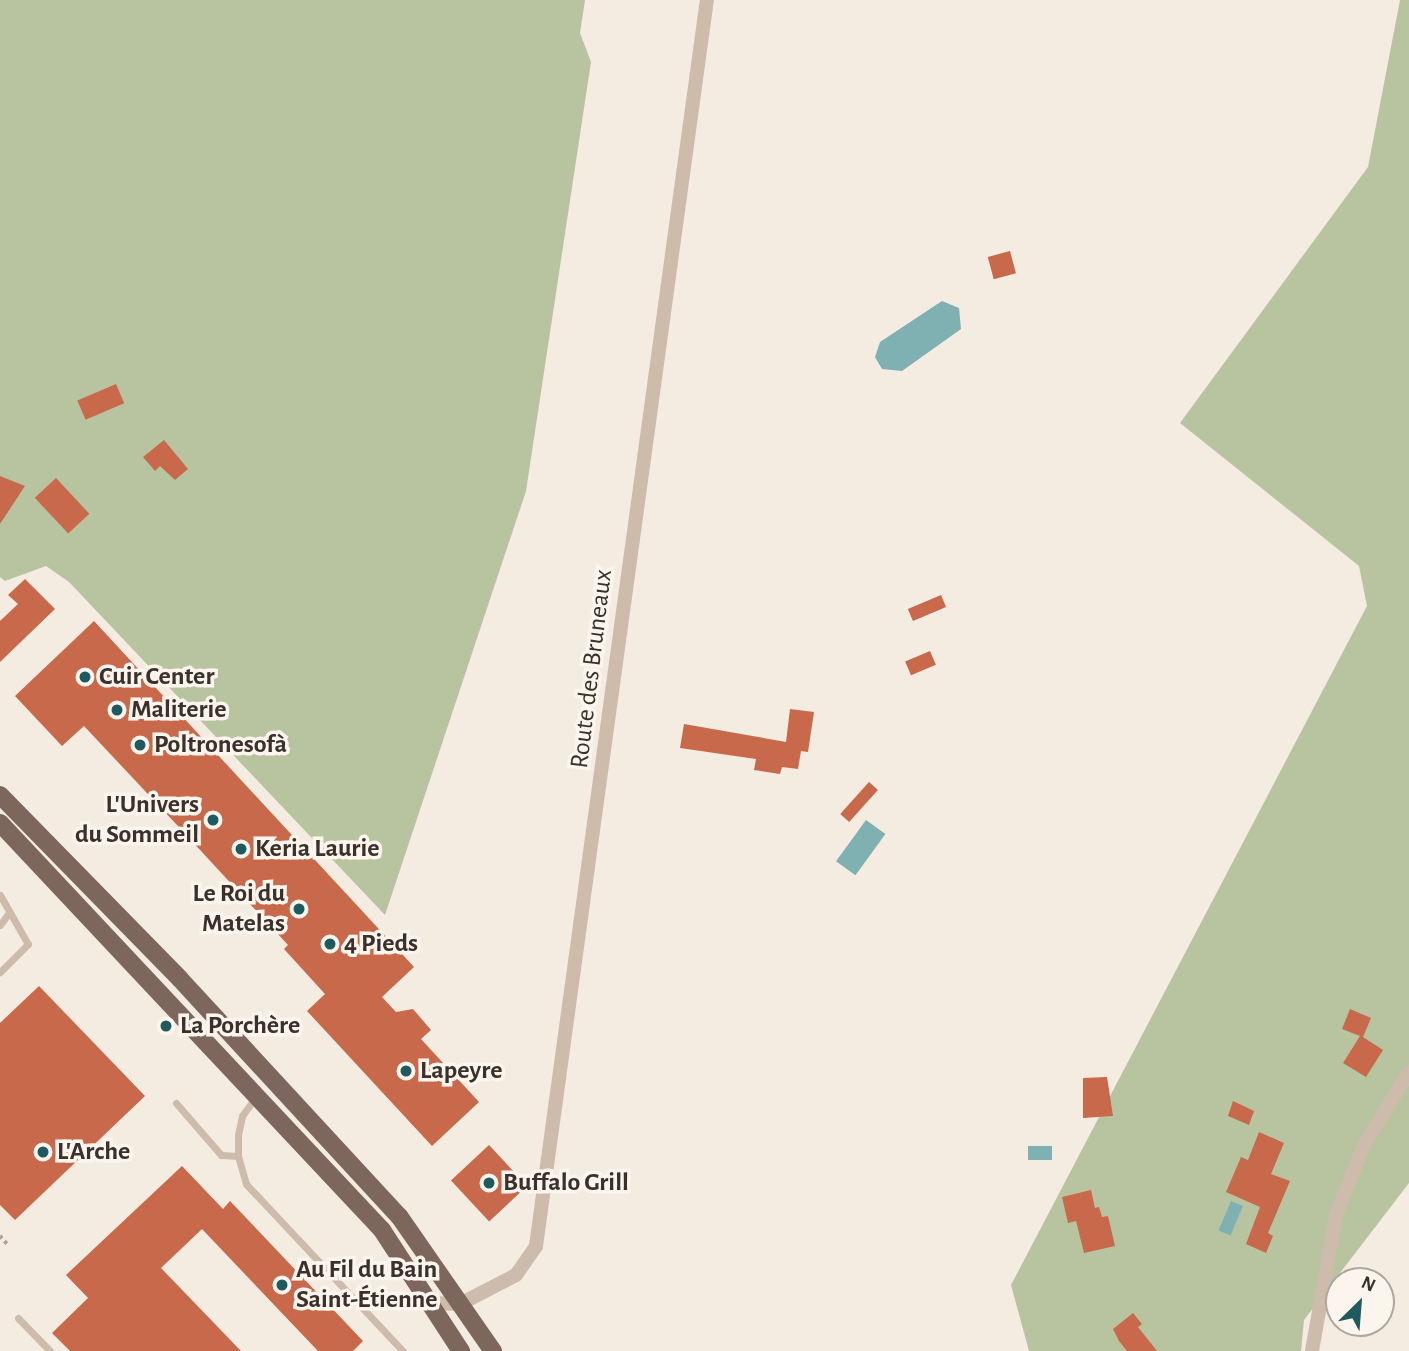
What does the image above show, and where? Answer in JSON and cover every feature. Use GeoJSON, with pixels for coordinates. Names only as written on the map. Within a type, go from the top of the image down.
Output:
{"type":"FeatureCollection","features":[{"type":"Feature","properties":{"kind":"main road"},"geometry":{"type":"LineString","coordinates":[[0,795],[180,979],[399,1216],[493,1351]]}},
{"type":"Feature","properties":{"kind":"main road"},"geometry":{"type":"LineString","coordinates":[[0,823],[382,1230],[433,1303],[461,1351]]}},
{"type":"Feature","properties":{"kind":"street","name":"Route des Bruneaux"},"geometry":{"type":"LineString","coordinates":[[460,1304],[516,1275],[536,1246],[545,1198],[707,0]]}},
{"type":"Feature","properties":{"kind":"street"},"geometry":{"type":"LineString","coordinates":[[1312,1351],[1336,1215],[1364,1145],[1409,1072]]}},
{"type":"Feature","properties":{"kind":"street"},"geometry":{"type":"LineString","coordinates":[[433,1303],[460,1304]]}},
{"type":"Feature","properties":{"kind":"lane"},"geometry":{"type":"LineString","coordinates":[[0,895],[8,914],[28,944],[0,972]]}},
{"type":"Feature","properties":{"kind":"lane"},"geometry":{"type":"LineString","coordinates":[[0,925],[8,914]]}},
{"type":"Feature","properties":{"kind":"lane"},"geometry":{"type":"LineString","coordinates":[[257,1096],[242,1116],[238,1156],[246,1184],[403,1351]]}},
{"type":"Feature","properties":{"kind":"lane"},"geometry":{"type":"LineString","coordinates":[[176,1103],[221,1155],[238,1156]]}},
{"type":"Feature","properties":{"kind":"lane"},"geometry":{"type":"LineString","coordinates":[[18,1318],[50,1351]]}},
{"type":"Feature","properties":{"kind":"path"},"geometry":{"type":"LineString","coordinates":[[0,1236],[9,1246]]}},
{"type":"Feature","properties":{"kind":"green space"},"geometry":{"type":"Polygon","coordinates":[[[0,0],[585,0],[580,33],[591,62],[526,491],[385,915],[69,582],[46,566],[5,581],[0,577],[0,0]]]}},
{"type":"Feature","properties":{"kind":"green space"},"geometry":{"type":"Polygon","coordinates":[[[1400,0],[1409,0],[1409,1183],[1345,1267],[1325,1267],[1325,1293],[1304,1320],[1301,1351],[1029,1351],[1011,1285],[1367,606],[1359,566],[1180,423],[1368,167],[1400,0]]]}},
{"type":"Feature","properties":{"kind":"water"},"geometry":{"type":"Polygon","coordinates":[[[942,301],[959,308],[961,329],[902,371],[882,369],[875,357],[880,342],[942,301]]]}},
{"type":"Feature","properties":{"kind":"water"},"geometry":{"type":"Polygon","coordinates":[[[866,820],[885,834],[855,875],[836,861],[866,820]]]}},
{"type":"Feature","properties":{"kind":"water"},"geometry":{"type":"Polygon","coordinates":[[[1028,1146],[1052,1146],[1052,1160],[1028,1160],[1028,1146]]]}},
{"type":"Feature","properties":{"kind":"water"},"geometry":{"type":"Polygon","coordinates":[[[1231,1201],[1243,1206],[1230,1236],[1218,1230],[1231,1201]]]}},
{"type":"Feature","properties":{"kind":"building"},"geometry":{"type":"Polygon","coordinates":[[[1010,251],[1016,273],[994,279],[988,257],[1010,251]]]}},
{"type":"Feature","properties":{"kind":"building"},"geometry":{"type":"Polygon","coordinates":[[[116,384],[124,403],[86,420],[77,400],[116,384]]]}},
{"type":"Feature","properties":{"kind":"building"},"geometry":{"type":"Polygon","coordinates":[[[164,440],[188,469],[175,480],[160,466],[155,471],[143,457],[164,440]]]}},
{"type":"Feature","properties":{"kind":"building"},"geometry":{"type":"Polygon","coordinates":[[[0,476],[25,486],[0,524],[0,476]]]}},
{"type":"Feature","properties":{"kind":"building"},"geometry":{"type":"Polygon","coordinates":[[[56,478],[89,514],[68,534],[35,498],[56,478]]]}},
{"type":"Feature","properties":{"kind":"building"},"geometry":{"type":"Polygon","coordinates":[[[25,579],[55,609],[0,662],[0,621],[18,604],[8,595],[25,579]]]}},
{"type":"Feature","properties":{"kind":"building"},"geometry":{"type":"Polygon","coordinates":[[[941,595],[946,607],[913,621],[908,609],[941,595]]]}},
{"type":"Feature","properties":{"kind":"building"},"geometry":{"type":"Polygon","coordinates":[[[94,621],[414,967],[382,997],[396,1012],[413,1009],[431,1030],[421,1039],[479,1102],[432,1146],[307,1011],[325,994],[284,949],[288,945],[177,825],[84,726],[62,746],[15,696],[94,621]]]}},
{"type":"Feature","properties":{"kind":"building"},"geometry":{"type":"Polygon","coordinates":[[[930,651],[936,665],[911,675],[905,662],[930,651]]]}},
{"type":"Feature","properties":{"kind":"building"},"geometry":{"type":"Polygon","coordinates":[[[790,709],[814,712],[808,752],[801,751],[798,769],[782,767],[780,774],[754,770],[756,759],[680,748],[684,724],[786,742],[790,709]]]}},
{"type":"Feature","properties":{"kind":"building"},"geometry":{"type":"Polygon","coordinates":[[[869,782],[878,790],[849,822],[840,814],[869,782]]]}},
{"type":"Feature","properties":{"kind":"building","name":"L'Arche"},"geometry":{"type":"Polygon","coordinates":[[[39,986],[145,1096],[15,1220],[0,1205],[0,1023],[39,986]]]}},
{"type":"Feature","properties":{"kind":"building"},"geometry":{"type":"Polygon","coordinates":[[[1350,1009],[1371,1018],[1363,1037],[1383,1050],[1366,1077],[1343,1063],[1360,1036],[1342,1029],[1350,1009]]]}},
{"type":"Feature","properties":{"kind":"building"},"geometry":{"type":"Polygon","coordinates":[[[1107,1077],[1113,1116],[1083,1118],[1083,1078],[1107,1077]]]}},
{"type":"Feature","properties":{"kind":"building"},"geometry":{"type":"Polygon","coordinates":[[[1233,1101],[1254,1111],[1249,1125],[1228,1116],[1233,1101]]]}},
{"type":"Feature","properties":{"kind":"building"},"geometry":{"type":"Polygon","coordinates":[[[1259,1132],[1284,1143],[1271,1174],[1290,1181],[1268,1233],[1273,1236],[1266,1253],[1246,1244],[1260,1207],[1226,1192],[1241,1157],[1248,1160],[1259,1132]]]}},
{"type":"Feature","properties":{"kind":"building","name":"Buffalo Grill"},"geometry":{"type":"Polygon","coordinates":[[[489,1145],[527,1186],[489,1221],[451,1180],[489,1145]]]}},
{"type":"Feature","properties":{"kind":"building"},"geometry":{"type":"Polygon","coordinates":[[[182,1166],[223,1209],[230,1201],[363,1341],[353,1351],[318,1351],[202,1229],[161,1268],[241,1351],[70,1351],[52,1333],[88,1298],[66,1275],[182,1166]]]}},
{"type":"Feature","properties":{"kind":"building"},"geometry":{"type":"Polygon","coordinates":[[[1091,1190],[1095,1208],[1099,1207],[1102,1217],[1108,1216],[1115,1246],[1084,1253],[1076,1221],[1068,1223],[1062,1197],[1091,1190]]]}},
{"type":"Feature","properties":{"kind":"building"},"geometry":{"type":"Polygon","coordinates":[[[1133,1313],[1142,1324],[1138,1327],[1157,1351],[1127,1351],[1119,1341],[1113,1329],[1133,1313]]]}},
{"type":"Feature","properties":{"kind":"place","name":"Cuir Center"},"geometry":{"type":"Point","coordinates":[85,677]}},
{"type":"Feature","properties":{"kind":"place","name":"Maliterie"},"geometry":{"type":"Point","coordinates":[117,710]}},
{"type":"Feature","properties":{"kind":"place","name":"Poltronesofà"},"geometry":{"type":"Point","coordinates":[140,745]}},
{"type":"Feature","properties":{"kind":"place","name":"L'Univers du Sommeil"},"geometry":{"type":"Point","coordinates":[213,820]}},
{"type":"Feature","properties":{"kind":"place","name":"Keria Laurie"},"geometry":{"type":"Point","coordinates":[241,849]}},
{"type":"Feature","properties":{"kind":"place","name":"Le Roi du Matelas"},"geometry":{"type":"Point","coordinates":[299,909]}},
{"type":"Feature","properties":{"kind":"place","name":"4 Pieds"},"geometry":{"type":"Point","coordinates":[330,944]}},
{"type":"Feature","properties":{"kind":"place","name":"La Porchère"},"geometry":{"type":"Point","coordinates":[166,1026]}},
{"type":"Feature","properties":{"kind":"place","name":"Lapeyre"},"geometry":{"type":"Point","coordinates":[406,1071]}},
{"type":"Feature","properties":{"kind":"place","name":"L'Arche"},"geometry":{"type":"Point","coordinates":[43,1152]}},
{"type":"Feature","properties":{"kind":"place","name":"Buffalo Grill"},"geometry":{"type":"Point","coordinates":[489,1183]}},
{"type":"Feature","properties":{"kind":"place","name":"Au Fil du Bain Saint-Étienne"},"geometry":{"type":"Point","coordinates":[282,1285]}}]}
